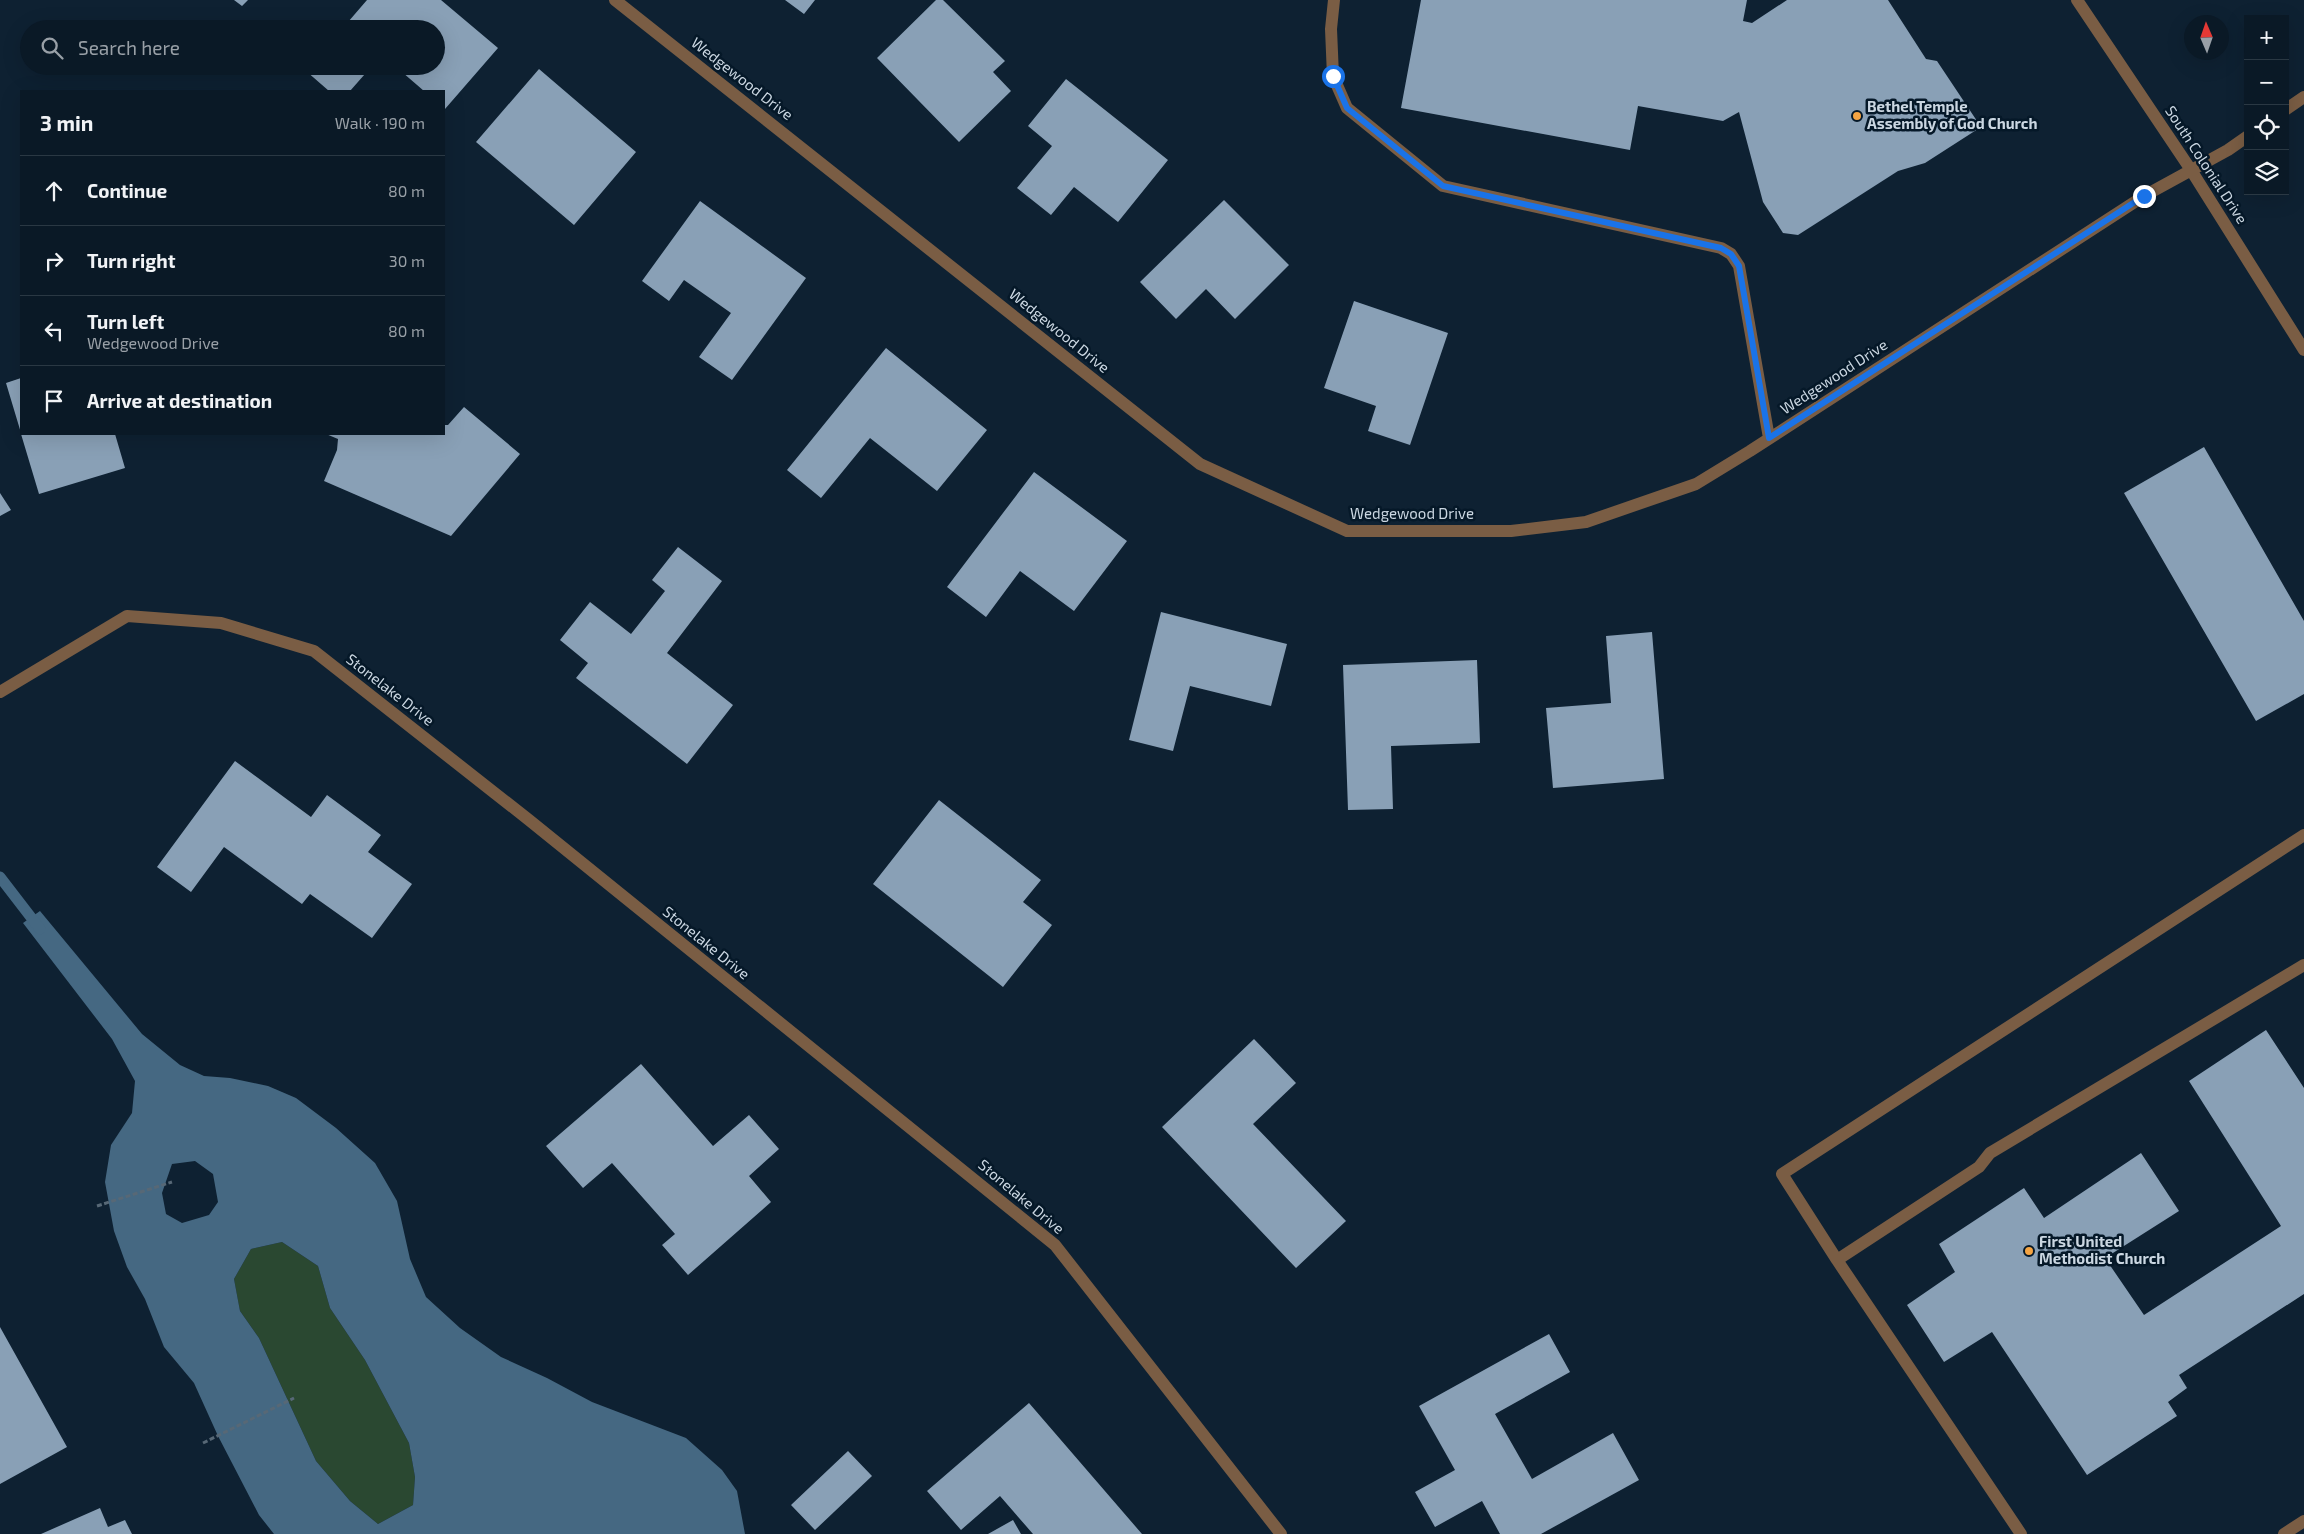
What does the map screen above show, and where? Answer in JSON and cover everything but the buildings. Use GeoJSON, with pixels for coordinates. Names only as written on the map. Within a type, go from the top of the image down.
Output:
{"type":"FeatureCollection","features":[{"type":"Feature","properties":{"kind":"street","name":"Wedgewood Drive"},"geometry":{"type":"LineString","coordinates":[[615,0],[1200,464],[1347,531],[1511,531],[1586,522],[1696,484],[1750,452],[2144,196],[2244,138]]}},
{"type":"Feature","properties":{"kind":"street"},"geometry":{"type":"LineString","coordinates":[[1334,0],[1331,29],[1333,76],[1347,108],[1443,186],[1721,248],[1731,254],[1739,266],[1769,438]]}},
{"type":"Feature","properties":{"kind":"street","name":"South Colonial Drive"},"geometry":{"type":"LineString","coordinates":[[2077,0],[2191,170],[2304,350]]}},
{"type":"Feature","properties":{"kind":"street"},"geometry":{"type":"LineString","coordinates":[[2289,107],[2304,97]]}},
{"type":"Feature","properties":{"kind":"street","name":"Stonelake Drive"},"geometry":{"type":"LineString","coordinates":[[0,692],[127,616],[221,623],[314,651],[536,826],[1056,1246],[1281,1534]]}},
{"type":"Feature","properties":{"kind":"street"},"geometry":{"type":"LineString","coordinates":[[2021,1534],[1837,1260],[1782,1174],[2304,835]]}},
{"type":"Feature","properties":{"kind":"street"},"geometry":{"type":"LineString","coordinates":[[1837,1260],[1979,1167],[1990,1153],[2304,965]]}},
{"type":"Feature","properties":{"kind":"street"},"geometry":{"type":"LineString","coordinates":[[2284,1534],[2304,1521]]}},
{"type":"Feature","properties":{"kind":"path"},"geometry":{"type":"LineString","coordinates":[[97,1206],[172,1182]]}},
{"type":"Feature","properties":{"kind":"path"},"geometry":{"type":"LineString","coordinates":[[203,1443],[294,1398]]}},
{"type":"Feature","properties":{"kind":"green space"},"geometry":{"type":"Polygon","coordinates":[[[282,1242],[318,1266],[330,1308],[365,1360],[409,1443],[415,1477],[413,1505],[378,1524],[350,1501],[316,1461],[259,1338],[240,1311],[234,1279],[251,1249],[282,1242]]]}},
{"type":"Feature","properties":{"kind":"water"},"geometry":{"type":"Polygon","coordinates":[[[40,911],[142,1034],[180,1065],[204,1076],[230,1078],[268,1086],[296,1098],[336,1128],[375,1163],[397,1201],[410,1259],[426,1297],[460,1328],[501,1357],[547,1378],[592,1402],[686,1438],[722,1470],[737,1491],[745,1534],[274,1534],[259,1515],[218,1436],[194,1383],[164,1347],[145,1299],[127,1267],[114,1231],[105,1182],[111,1145],[132,1113],[135,1081],[112,1039],[23,923],[40,911]],[[195,1161],[172,1164],[162,1193],[166,1214],[182,1223],[209,1215],[218,1202],[213,1174],[195,1161]],[[282,1242],[251,1249],[234,1279],[240,1311],[259,1338],[316,1461],[350,1501],[378,1524],[413,1505],[415,1477],[409,1443],[365,1360],[330,1308],[318,1266],[282,1242]]]}},
{"type":"Feature","properties":{"kind":"waterway"},"geometry":{"type":"LineString","coordinates":[[0,877],[40,929]]}},
{"type":"Feature","properties":{"kind":"place","name":"Bethel Temple Assembly of God Church"},"geometry":{"type":"Point","coordinates":[1857,116]}},
{"type":"Feature","properties":{"kind":"place","name":"First United Methodist Church"},"geometry":{"type":"Point","coordinates":[2029,1251]}},
{"type":"Feature","properties":{"kind":"route"},"geometry":{"type":"LineString","coordinates":[[1333,76],[1347,108],[1443,186],[1721,248],[1731,254],[1739,266],[1769,438],[2144,196]]}}]}
